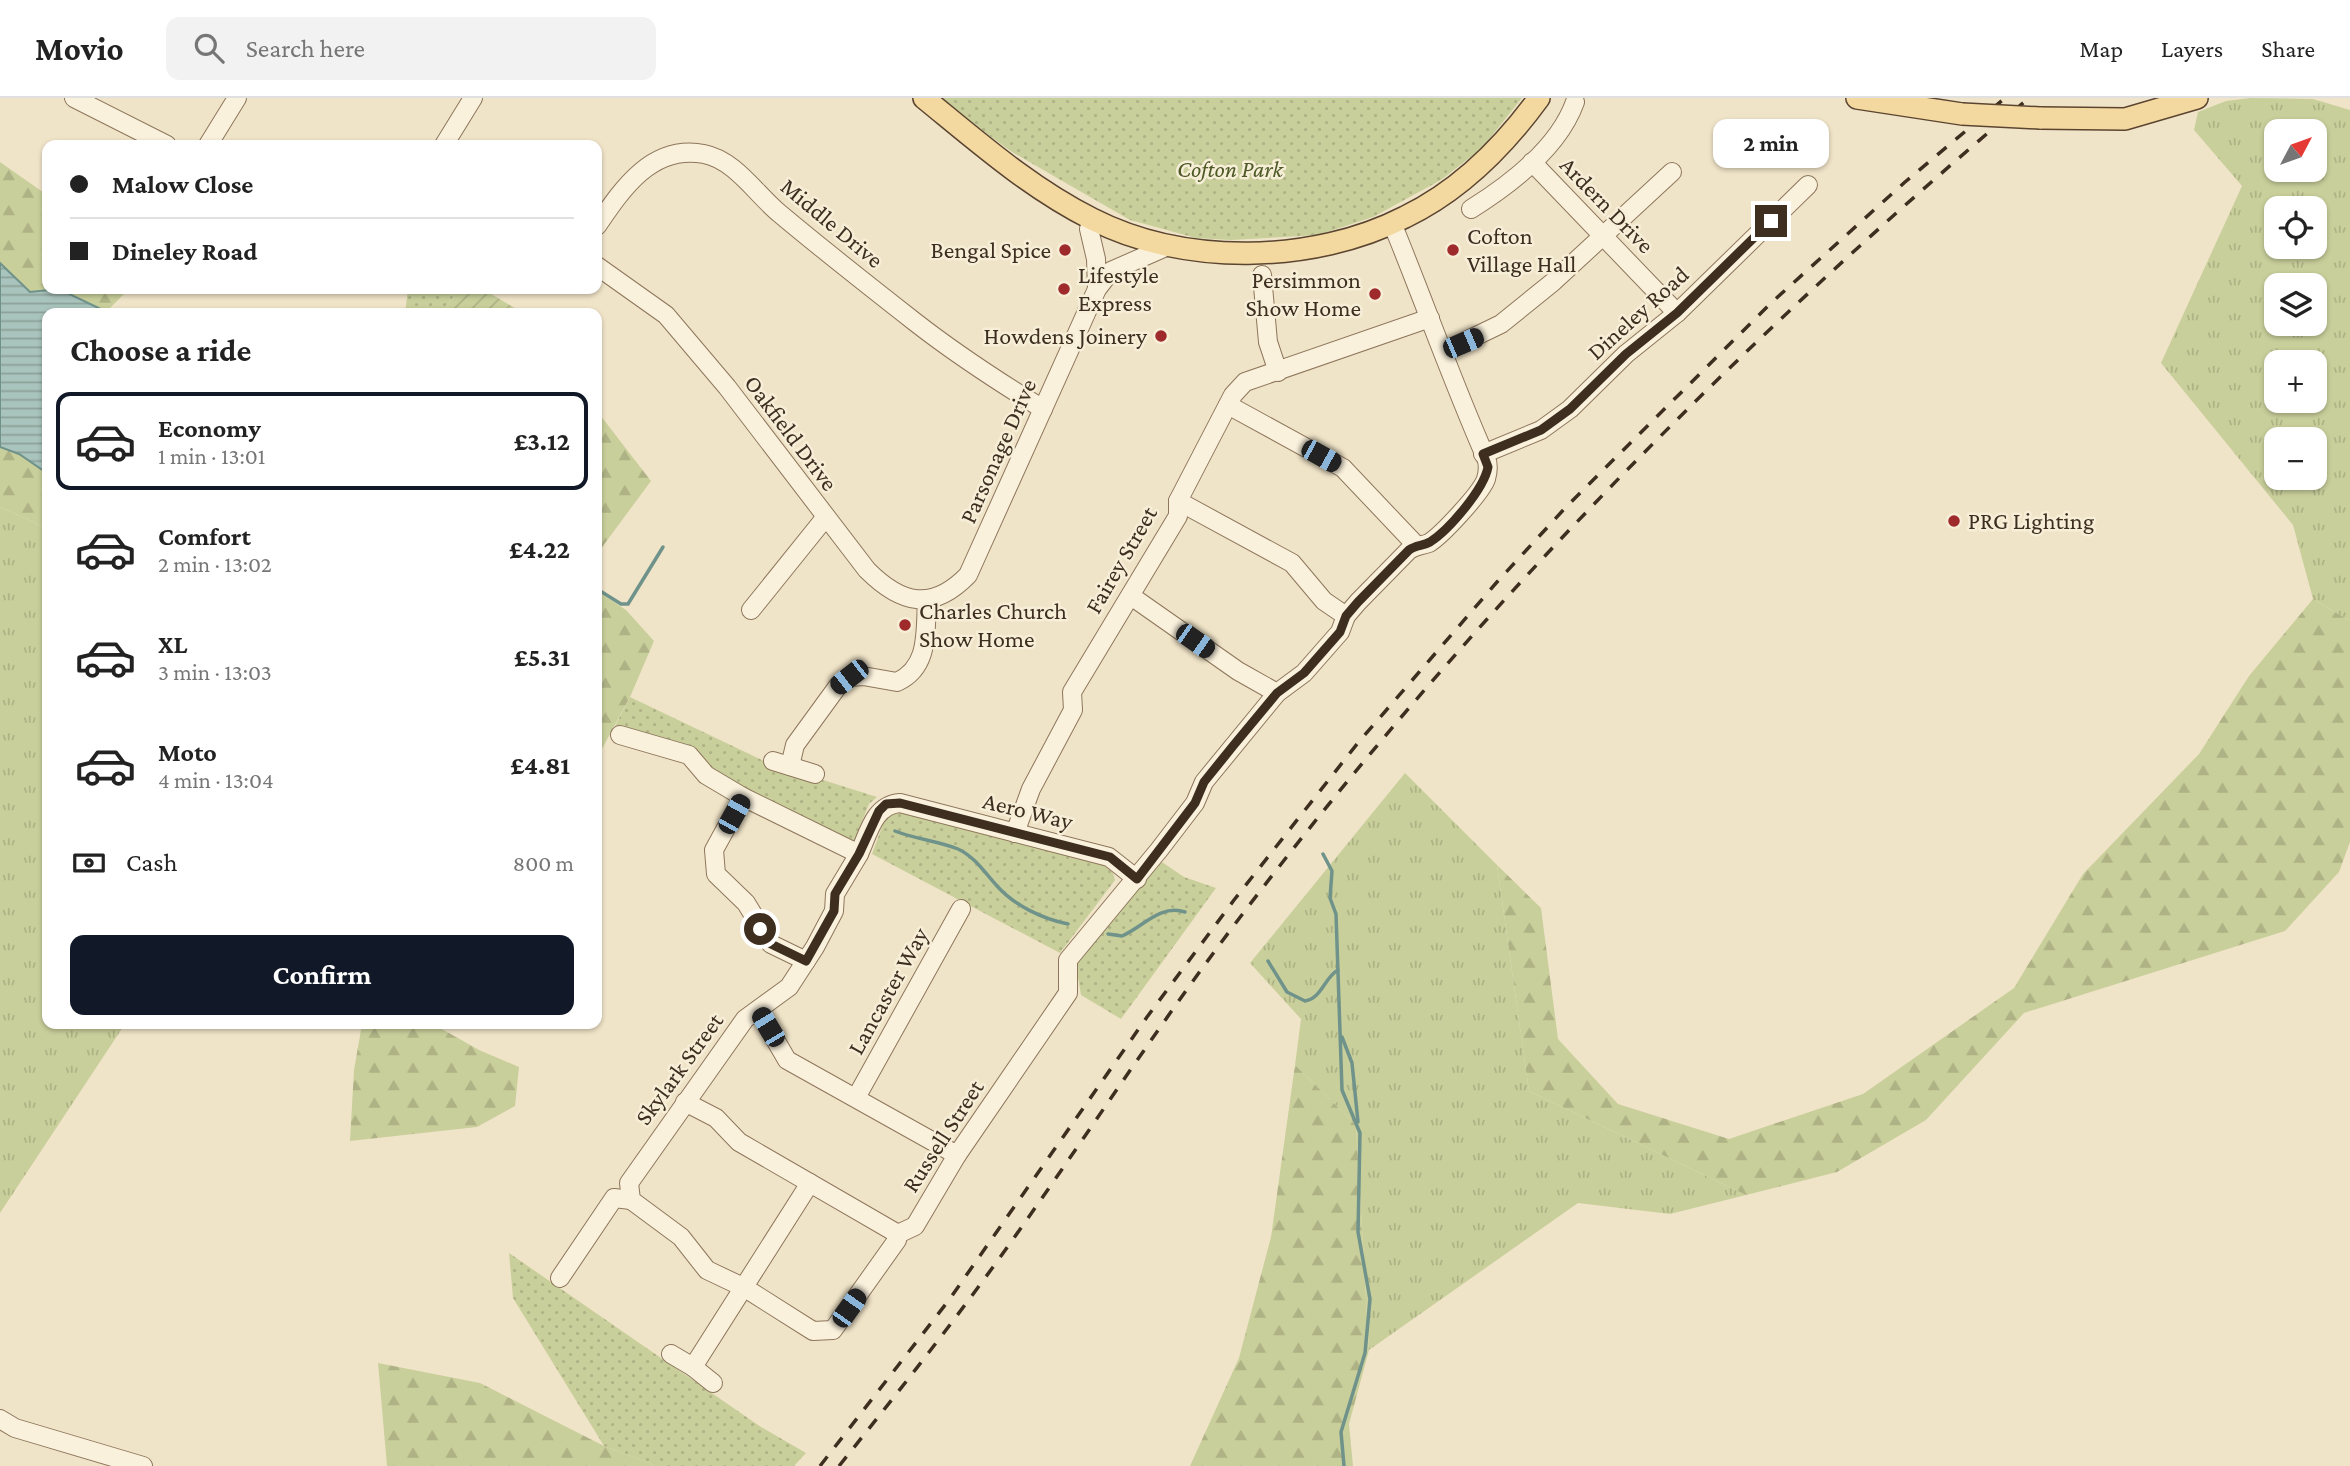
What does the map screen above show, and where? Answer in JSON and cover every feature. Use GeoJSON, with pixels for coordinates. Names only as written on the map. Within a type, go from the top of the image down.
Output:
{"type":"FeatureCollection","features":[{"type":"Feature","properties":{"kind":"main road"},"geometry":{"type":"LineString","coordinates":[[924,98],[1003,163],[1049,196],[1093,220],[1168,246],[1253,253],[1319,245],[1392,223],[1425,206],[1470,174],[1539,98]]}},
{"type":"Feature","properties":{"kind":"main road"},"geometry":{"type":"LineString","coordinates":[[1857,98],[1962,114],[2125,119],[2197,98]]}},
{"type":"Feature","properties":{"kind":"street"},"geometry":{"type":"LineString","coordinates":[[74,98],[157,140]]}},
{"type":"Feature","properties":{"kind":"street"},"geometry":{"type":"LineString","coordinates":[[211,140],[237,98]]}},
{"type":"Feature","properties":{"kind":"street"},"geometry":{"type":"LineString","coordinates":[[447,140],[473,98]]}},
{"type":"Feature","properties":{"kind":"street","name":"Ardern Drive"},"geometry":{"type":"LineString","coordinates":[[1471,209],[1493,196],[1532,162],[1568,122],[1575,102]]}},
{"type":"Feature","properties":{"kind":"street","name":"Middle Drive"},"geometry":{"type":"LineString","coordinates":[[602,219],[624,186],[640,170],[662,159],[705,154],[730,166],[776,211],[918,324],[983,372],[1043,409]]}},
{"type":"Feature","properties":{"kind":"street","name":"Ardern Drive"},"geometry":{"type":"LineString","coordinates":[[1532,162],[1677,313]]}},
{"type":"Feature","properties":{"kind":"street"},"geometry":{"type":"LineString","coordinates":[[1443,352],[1490,331],[1604,237],[1672,172]]}},
{"type":"Feature","properties":{"kind":"street","name":"Dineley Road"},"geometry":{"type":"LineString","coordinates":[[1483,454],[1541,430],[1570,409],[1626,354],[1677,313],[1808,185]]}},
{"type":"Feature","properties":{"kind":"street","name":"Parsonage Drive"},"geometry":{"type":"LineString","coordinates":[[1093,220],[1089,229],[1096,259],[1097,289]]}},
{"type":"Feature","properties":{"kind":"street"},"geometry":{"type":"LineString","coordinates":[[1392,223],[1483,454]]}},
{"type":"Feature","properties":{"kind":"street","name":"Parsonage Drive"},"geometry":{"type":"LineString","coordinates":[[926,600],[954,589],[968,575],[1097,289],[1111,271],[1168,246]]}},
{"type":"Feature","properties":{"kind":"street"},"geometry":{"type":"LineString","coordinates":[[1096,259],[1124,264]]}},
{"type":"Feature","properties":{"kind":"street","name":"Oakfield Drive"},"geometry":{"type":"LineString","coordinates":[[602,270],[666,316],[727,387],[825,518],[885,588],[906,598],[926,600]]}},
{"type":"Feature","properties":{"kind":"street"},"geometry":{"type":"LineString","coordinates":[[1262,275],[1268,342],[1278,372]]}},
{"type":"Feature","properties":{"kind":"street","name":"Fairey Street"},"geometry":{"type":"LineString","coordinates":[[1014,833],[1031,789],[1073,710],[1072,692],[1178,516],[1178,501],[1228,405],[1245,382],[1430,318]]}},
{"type":"Feature","properties":{"kind":"street"},"geometry":{"type":"LineString","coordinates":[[1228,405],[1343,468],[1416,545]]}},
{"type":"Feature","properties":{"kind":"street","name":"Russell Street"},"geometry":{"type":"LineString","coordinates":[[745,1288],[813,1331],[833,1330],[897,1240],[898,1234],[915,1226],[957,1155],[1069,993],[1068,960],[1109,907],[1137,879],[1195,803],[1204,782],[1277,693],[1304,673],[1340,632],[1346,616],[1416,545],[1429,542],[1478,494],[1488,467],[1483,454]]}},
{"type":"Feature","properties":{"kind":"street"},"geometry":{"type":"LineString","coordinates":[[1178,501],[1292,563],[1324,601],[1346,616]]}},
{"type":"Feature","properties":{"kind":"street"},"geometry":{"type":"LineString","coordinates":[[751,610],[825,518]]}},
{"type":"Feature","properties":{"kind":"street"},"geometry":{"type":"LineString","coordinates":[[1131,596],[1238,671],[1277,693]]}},
{"type":"Feature","properties":{"kind":"street"},"geometry":{"type":"LineString","coordinates":[[815,774],[781,764],[838,686],[849,677],[863,676],[897,681],[919,663],[924,653],[926,600]]}},
{"type":"Feature","properties":{"kind":"street"},"geometry":{"type":"LineString","coordinates":[[620,735],[688,755],[706,775],[743,797],[859,854]]}},
{"type":"Feature","properties":{"kind":"street"},"geometry":{"type":"LineString","coordinates":[[743,797],[714,850],[716,874],[746,903],[771,944],[806,961]]}},
{"type":"Feature","properties":{"kind":"street","name":"Aero Way"},"geometry":{"type":"LineString","coordinates":[[900,803],[1110,857],[1137,879]]}},
{"type":"Feature","properties":{"kind":"street","name":"Skylark Street"},"geometry":{"type":"LineString","coordinates":[[631,1200],[632,1175],[745,1019],[783,994],[806,961],[834,911],[835,894],[859,854],[879,811],[886,804],[900,803]]}},
{"type":"Feature","properties":{"kind":"street","name":"Lancaster Way"},"geometry":{"type":"LineString","coordinates":[[857,1096],[961,909]]}},
{"type":"Feature","properties":{"kind":"street"},"geometry":{"type":"LineString","coordinates":[[758,1010],[788,1060],[857,1096],[957,1155]]}},
{"type":"Feature","properties":{"kind":"street"},"geometry":{"type":"LineString","coordinates":[[685,1102],[716,1118],[739,1143],[898,1234]]}},
{"type":"Feature","properties":{"kind":"street"},"geometry":{"type":"LineString","coordinates":[[693,1367],[810,1183]]}},
{"type":"Feature","properties":{"kind":"street"},"geometry":{"type":"LineString","coordinates":[[560,1278],[614,1198],[631,1200],[638,1209],[681,1237],[707,1270],[745,1288]]}},
{"type":"Feature","properties":{"kind":"street"},"geometry":{"type":"LineString","coordinates":[[671,1354],[713,1383]]}},
{"type":"Feature","properties":{"kind":"street"},"geometry":{"type":"LineString","coordinates":[[0,1419],[15,1428],[143,1466]]}},
{"type":"Feature","properties":{"kind":"green space","name":"Cofton Park"},"geometry":{"type":"Polygon","coordinates":[[[938,98],[1522,98],[1482,148],[1441,180],[1373,217],[1318,235],[1231,240],[1196,238],[1130,220],[1012,152],[938,98]]]}},
{"type":"Feature","properties":{"kind":"green space"},"geometry":{"type":"Polygon","coordinates":[[[2250,98],[2313,99],[2350,110],[2350,621],[2313,599],[2293,525],[2264,490],[2327,490],[2327,427],[2264,427],[2264,489],[2161,363],[2242,186],[2194,130],[2198,112],[2226,101],[2250,98]]]}},
{"type":"Feature","properties":{"kind":"green space"},"geometry":{"type":"Polygon","coordinates":[[[0,162],[42,191],[42,291],[30,292],[0,263],[0,162]]]}},
{"type":"Feature","properties":{"kind":"green space"},"geometry":{"type":"Polygon","coordinates":[[[70,294],[124,294],[110,308],[100,308],[70,294]]]}},
{"type":"Feature","properties":{"kind":"green space"},"geometry":{"type":"Polygon","coordinates":[[[407,294],[455,294],[446,308],[406,308],[407,294]]]}},
{"type":"Feature","properties":{"kind":"green space"},"geometry":{"type":"Polygon","coordinates":[[[455,294],[491,294],[515,308],[446,308],[455,294]]]}},
{"type":"Feature","properties":{"kind":"green space"},"geometry":{"type":"Polygon","coordinates":[[[602,417],[651,481],[602,547],[602,417]]]}},
{"type":"Feature","properties":{"kind":"green space"},"geometry":{"type":"Polygon","coordinates":[[[0,447],[19,454],[42,470],[42,528],[0,507],[0,447]]]}},
{"type":"Feature","properties":{"kind":"green space"},"geometry":{"type":"Polygon","coordinates":[[[0,507],[42,528],[42,1029],[122,1029],[0,1213],[0,507]]]}},
{"type":"Feature","properties":{"kind":"green space"},"geometry":{"type":"Polygon","coordinates":[[[602,594],[626,610],[654,641],[630,697],[602,749],[602,594]]]}},
{"type":"Feature","properties":{"kind":"green space"},"geometry":{"type":"Polygon","coordinates":[[[2313,599],[2350,621],[2350,842],[2339,872],[2285,931],[2024,1013],[1926,1120],[1837,1172],[1746,1195],[1529,1091],[1497,865],[1541,908],[1558,1039],[1618,1104],[1729,1139],[1863,1094],[2014,988],[2083,874],[2199,754],[2249,676],[2313,599]]]}},
{"type":"Feature","properties":{"kind":"green space"},"geometry":{"type":"Polygon","coordinates":[[[630,697],[766,762],[877,797],[869,804],[852,846],[719,775],[695,749],[615,726],[630,697]]]}},
{"type":"Feature","properties":{"kind":"green space"},"geometry":{"type":"Polygon","coordinates":[[[1405,773],[1497,865],[1529,1091],[1746,1195],[1670,1214],[1578,1203],[1369,1350],[1356,1125],[1295,1065],[1301,1019],[1250,963],[1405,773]]]}},
{"type":"Feature","properties":{"kind":"green space"},"geometry":{"type":"Polygon","coordinates":[[[899,811],[1102,864],[1113,873],[1115,880],[1060,953],[872,854],[886,816],[899,811]]]}},
{"type":"Feature","properties":{"kind":"green space"},"geometry":{"type":"Polygon","coordinates":[[[1162,862],[1184,877],[1216,888],[1121,1019],[1081,995],[1076,966],[1102,929],[1162,862]]]}},
{"type":"Feature","properties":{"kind":"green space"},"geometry":{"type":"Polygon","coordinates":[[[361,1029],[442,1029],[479,1050],[519,1067],[515,1106],[477,1127],[350,1141],[354,1070],[361,1029]]]}},
{"type":"Feature","properties":{"kind":"green space"},"geometry":{"type":"Polygon","coordinates":[[[1295,1065],[1356,1125],[1369,1350],[1349,1424],[1353,1466],[1190,1466],[1239,1358],[1271,1237],[1295,1065]]]}},
{"type":"Feature","properties":{"kind":"green space"},"geometry":{"type":"Polygon","coordinates":[[[509,1253],[761,1427],[806,1453],[794,1466],[657,1466],[604,1446],[513,1298],[509,1253]]]}},
{"type":"Feature","properties":{"kind":"green space"},"geometry":{"type":"Polygon","coordinates":[[[378,1363],[480,1383],[604,1446],[657,1466],[387,1466],[378,1363]]]}},
{"type":"Feature","properties":{"kind":"water"},"geometry":{"type":"Polygon","coordinates":[[[0,263],[30,292],[69,294],[99,308],[42,308],[42,470],[19,454],[0,447],[0,263]]]}},
{"type":"Feature","properties":{"kind":"waterway"},"geometry":{"type":"LineString","coordinates":[[602,592],[621,604],[628,604],[663,547]]}},
{"type":"Feature","properties":{"kind":"waterway"},"geometry":{"type":"LineString","coordinates":[[895,831],[964,852],[1012,900],[1039,915],[1068,924]]}},
{"type":"Feature","properties":{"kind":"waterway"},"geometry":{"type":"LineString","coordinates":[[1323,854],[1332,871],[1330,898],[1336,914],[1342,1090],[1360,1133],[1358,1232],[1370,1299],[1365,1353],[1341,1432],[1344,1466]]}},
{"type":"Feature","properties":{"kind":"waterway"},"geometry":{"type":"LineString","coordinates":[[1108,934],[1122,936],[1160,914],[1176,910],[1185,912]]}},
{"type":"Feature","properties":{"kind":"waterway"},"geometry":{"type":"LineString","coordinates":[[1268,961],[1287,992],[1305,1001],[1315,996],[1338,970]]}},
{"type":"Feature","properties":{"kind":"waterway"},"geometry":{"type":"LineString","coordinates":[[1342,1037],[1352,1063],[1358,1122]]}},
{"type":"Feature","properties":{"kind":"railway"},"geometry":{"type":"LineString","coordinates":[[820,1466],[949,1300],[1147,1017],[1234,900],[1357,744],[1497,582],[1567,506],[1771,303],[1905,182],[2005,98]]}},
{"type":"Feature","properties":{"kind":"railway"},"geometry":{"type":"LineString","coordinates":[[839,1466],[986,1277],[1238,920],[1418,697],[1513,591],[1711,386],[1814,288],[2029,98]]}},
{"type":"Feature","properties":{"kind":"place","name":"Bengal Spice"},"geometry":{"type":"Point","coordinates":[1065,250]}},
{"type":"Feature","properties":{"kind":"place","name":"Cofton Village Hall"},"geometry":{"type":"Point","coordinates":[1453,250]}},
{"type":"Feature","properties":{"kind":"place","name":"Lifestyle Express"},"geometry":{"type":"Point","coordinates":[1064,289]}},
{"type":"Feature","properties":{"kind":"place","name":"Persimmon Show Home"},"geometry":{"type":"Point","coordinates":[1375,294]}},
{"type":"Feature","properties":{"kind":"place","name":"Howdens Joinery"},"geometry":{"type":"Point","coordinates":[1161,336]}},
{"type":"Feature","properties":{"kind":"place","name":"PRG Lighting"},"geometry":{"type":"Point","coordinates":[1954,521]}},
{"type":"Feature","properties":{"kind":"place","name":"Charles Church Show Home"},"geometry":{"type":"Point","coordinates":[905,625]}},
{"type":"Feature","properties":{"kind":"route"},"geometry":{"type":"LineString","coordinates":[[760,929],[771,944],[806,961],[834,911],[835,894],[859,854],[879,811],[886,804],[900,803],[1110,857],[1137,879],[1195,803],[1204,782],[1277,693],[1304,673],[1340,632],[1346,616],[1409,550],[1429,542],[1478,494],[1485,482],[1488,467],[1483,454],[1541,430],[1570,409],[1626,354],[1677,313],[1771,221]]}}]}
